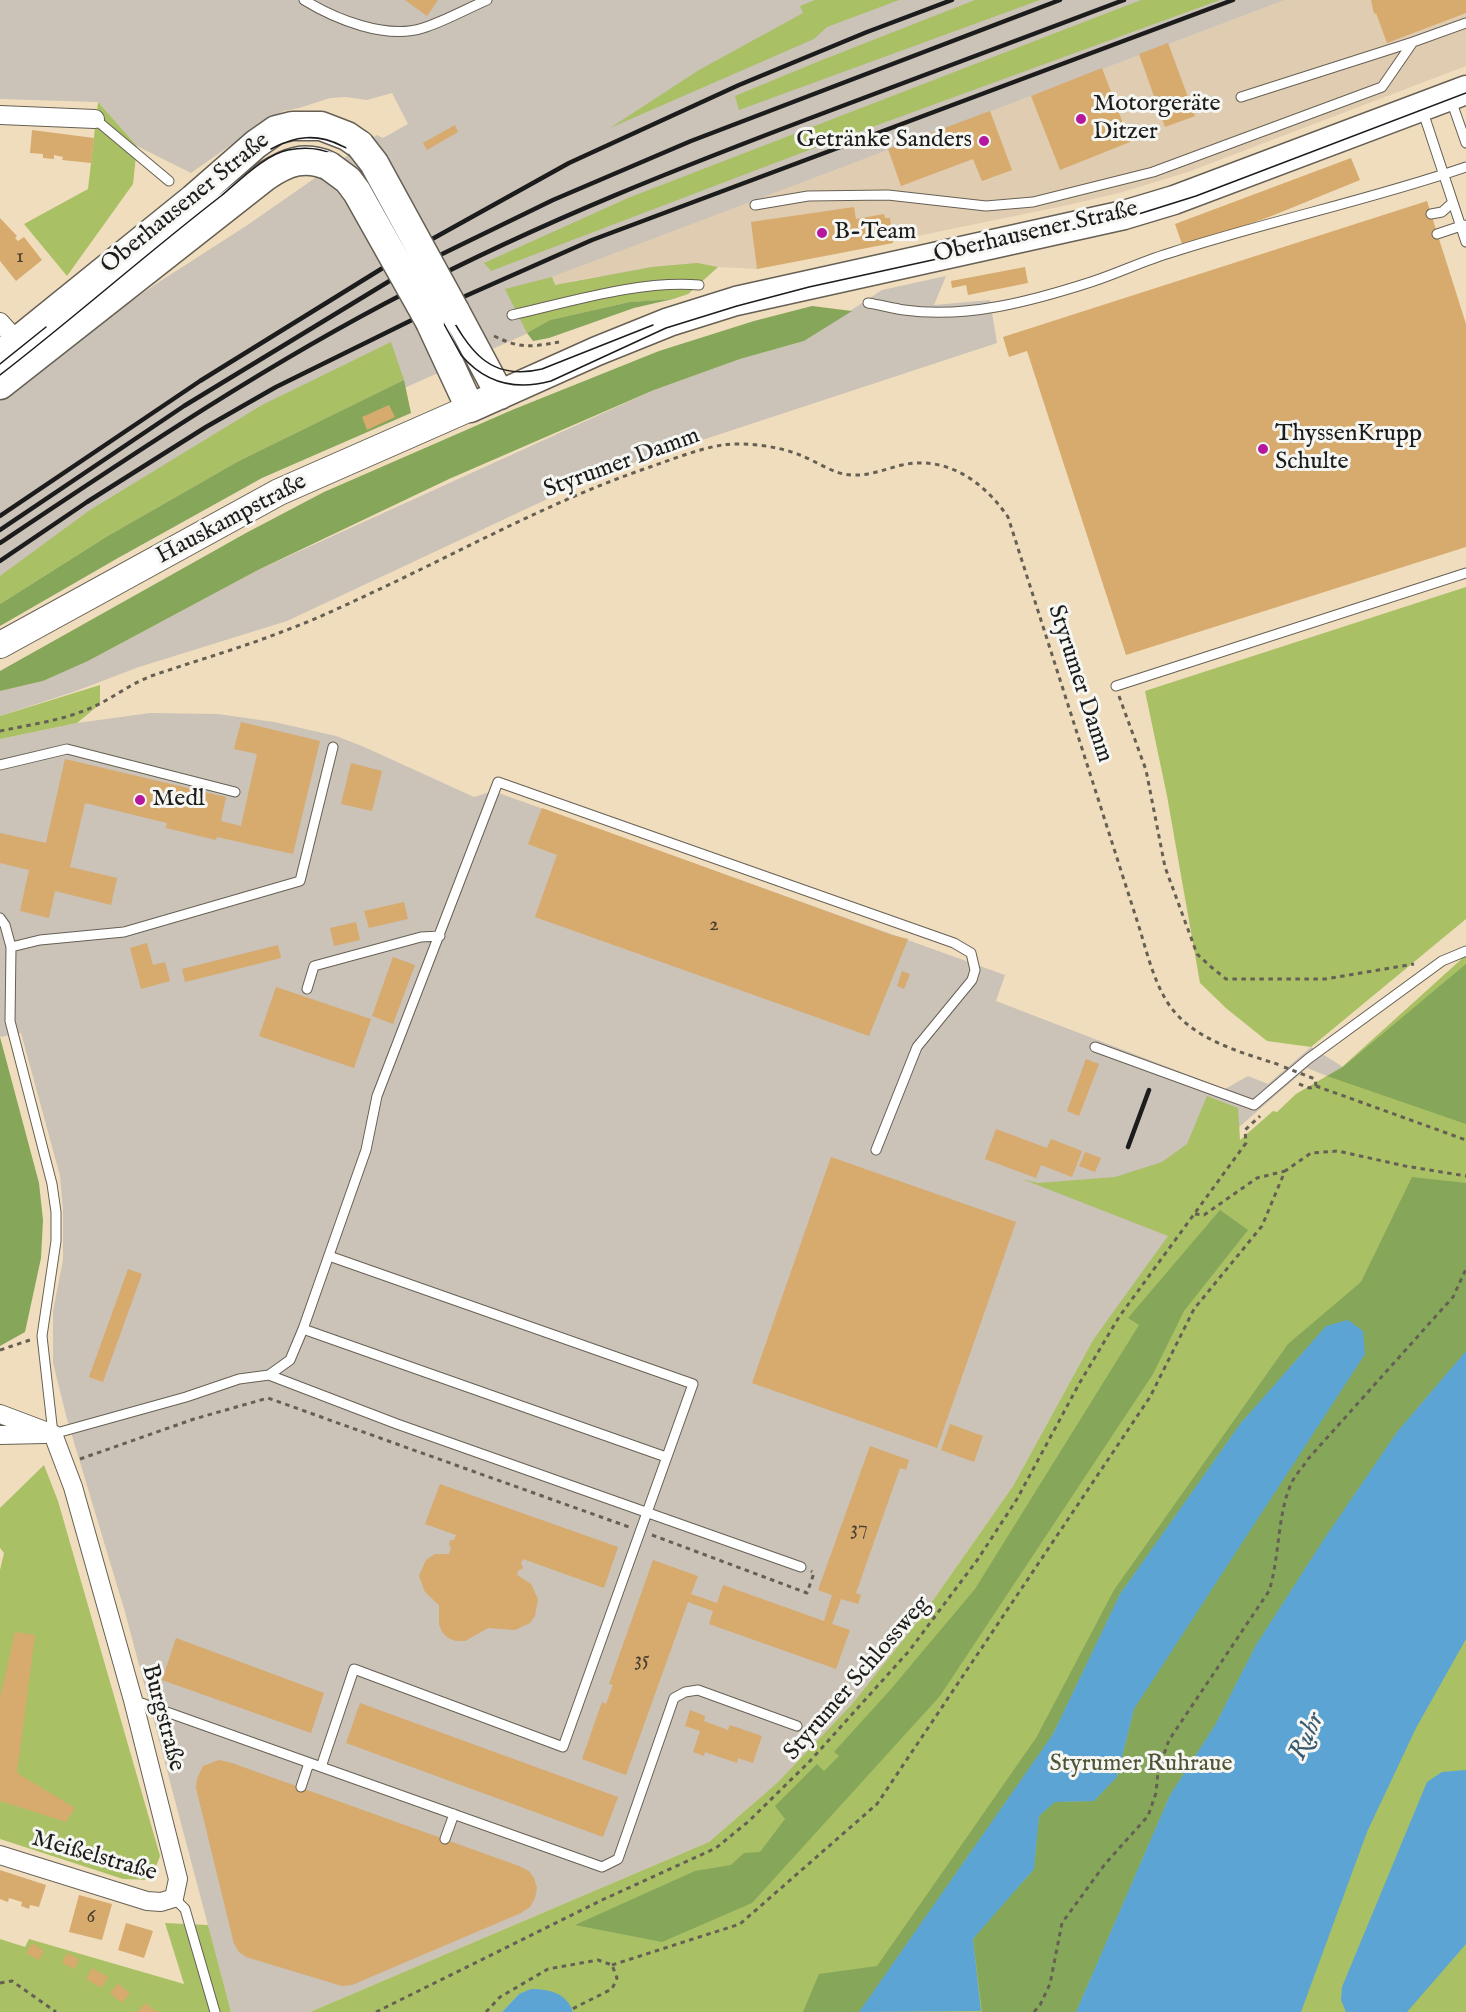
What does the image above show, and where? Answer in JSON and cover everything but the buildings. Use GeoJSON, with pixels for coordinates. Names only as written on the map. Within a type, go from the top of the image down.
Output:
{"type":"FeatureCollection","features":[{"type":"Feature","properties":{"kind":"main road","name":"Oberhausener Straße"},"geometry":{"type":"LineString","coordinates":[[6,340],[193,200],[256,144],[276,130],[292,126],[321,126],[347,136],[360,145],[374,163],[443,316],[485,401],[669,322],[758,296],[1124,215],[1174,200],[1458,93]]}},
{"type":"Feature","properties":{"kind":"main road","name":"Oberhausener Straße"},"geometry":{"type":"LineString","coordinates":[[0,385],[266,176],[284,165],[297,161],[319,161],[348,180],[443,316]]}},
{"type":"Feature","properties":{"kind":"main road","name":"Hauskampstraße"},"geometry":{"type":"LineString","coordinates":[[0,645],[279,492],[485,401]]}},
{"type":"Feature","properties":{"kind":"street"},"geometry":{"type":"LineString","coordinates":[[0,115],[95,119]]}},
{"type":"Feature","properties":{"kind":"street"},"geometry":{"type":"LineString","coordinates":[[0,1414],[53,1434]]}},
{"type":"Feature","properties":{"kind":"street"},"geometry":{"type":"LineString","coordinates":[[0,1435],[53,1434]]}},
{"type":"Feature","properties":{"kind":"street","name":"Burgstraße"},"geometry":{"type":"LineString","coordinates":[[53,1434],[73,1487],[134,1700],[178,1879],[174,1898]]}},
{"type":"Feature","properties":{"kind":"street","name":"Meißelstraße"},"geometry":{"type":"LineString","coordinates":[[0,1855],[147,1901],[161,1902],[174,1898]]}},
{"type":"Feature","properties":{"kind":"lane"},"geometry":{"type":"LineString","coordinates":[[304,0],[339,19],[362,26],[400,31],[421,28],[488,0]]}},
{"type":"Feature","properties":{"kind":"lane"},"geometry":{"type":"LineString","coordinates":[[1241,97],[1466,23]]}},
{"type":"Feature","properties":{"kind":"lane"},"geometry":{"type":"LineString","coordinates":[[755,205],[808,196],[888,195],[986,206],[1033,202],[1089,189],[1153,172],[1382,87],[1413,42]]}},
{"type":"Feature","properties":{"kind":"lane"},"geometry":{"type":"LineString","coordinates":[[1458,93],[1466,143]]}},
{"type":"Feature","properties":{"kind":"lane"},"geometry":{"type":"LineString","coordinates":[[1421,106],[1452,203],[1463,225],[1466,242]]}},
{"type":"Feature","properties":{"kind":"lane"},"geometry":{"type":"LineString","coordinates":[[95,119],[170,181]]}},
{"type":"Feature","properties":{"kind":"lane"},"geometry":{"type":"LineString","coordinates":[[868,303],[904,310],[933,312],[978,310],[1025,300],[1092,282],[1172,252],[1466,167]]}},
{"type":"Feature","properties":{"kind":"lane"},"geometry":{"type":"LineString","coordinates":[[1431,214],[1442,212],[1452,203]]}},
{"type":"Feature","properties":{"kind":"lane"},"geometry":{"type":"LineString","coordinates":[[1437,234],[1463,225]]}},
{"type":"Feature","properties":{"kind":"lane"},"geometry":{"type":"LineString","coordinates":[[512,315],[644,287],[678,283],[699,285]]}},
{"type":"Feature","properties":{"kind":"lane"},"geometry":{"type":"LineString","coordinates":[[1116,686],[1466,573]]}},
{"type":"Feature","properties":{"kind":"lane"},"geometry":{"type":"LineString","coordinates":[[11,947],[40,940],[124,932],[300,881],[333,747]]}},
{"type":"Feature","properties":{"kind":"lane"},"geometry":{"type":"LineString","coordinates":[[0,765],[67,750],[235,792]]}},
{"type":"Feature","properties":{"kind":"lane"},"geometry":{"type":"LineString","coordinates":[[0,918],[5,925],[11,947],[10,1022],[52,1184],[56,1212],[56,1241],[42,1336],[53,1434],[186,1397],[239,1379],[269,1375],[290,1360],[366,1150],[377,1095],[498,782],[971,953],[975,963],[972,980],[917,1047],[876,1150]]}},
{"type":"Feature","properties":{"kind":"lane"},"geometry":{"type":"LineString","coordinates":[[307,989],[314,966],[421,937],[440,936]]}},
{"type":"Feature","properties":{"kind":"lane"},"geometry":{"type":"LineString","coordinates":[[1095,1047],[1254,1104],[1308,1059],[1442,961],[1466,951]]}},
{"type":"Feature","properties":{"kind":"lane"},"geometry":{"type":"LineString","coordinates":[[321,1767],[354,1669],[563,1747],[693,1384],[329,1256]]}},
{"type":"Feature","properties":{"kind":"lane"},"geometry":{"type":"LineString","coordinates":[[303,1329],[666,1457]]}},
{"type":"Feature","properties":{"kind":"lane"},"geometry":{"type":"LineString","coordinates":[[269,1375],[408,1428],[801,1567]]}},
{"type":"Feature","properties":{"kind":"lane"},"geometry":{"type":"LineString","coordinates":[[134,1700],[602,1867],[618,1859],[674,1698],[685,1692],[698,1690],[797,1726]]}},
{"type":"Feature","properties":{"kind":"lane"},"geometry":{"type":"LineString","coordinates":[[301,1787],[309,1763]]}},
{"type":"Feature","properties":{"kind":"lane"},"geometry":{"type":"LineString","coordinates":[[445,1839],[454,1814]]}},
{"type":"Feature","properties":{"kind":"lane"},"geometry":{"type":"LineString","coordinates":[[174,1898],[185,1909],[215,2012]]}},
{"type":"Feature","properties":{"kind":"path"},"geometry":{"type":"LineString","coordinates":[[487,330],[494,336],[516,346],[564,341]]}},
{"type":"Feature","properties":{"kind":"path","name":"Styrumer Damm"},"geometry":{"type":"LineString","coordinates":[[0,731],[84,711],[151,676],[284,632],[379,590],[586,491],[619,477],[696,452],[722,445],[743,444],[766,447],[798,454],[849,476],[870,475],[904,464],[926,464],[947,468],[964,474],[981,485],[1008,517],[1140,930],[1158,984],[1167,1002],[1178,1015],[1203,1035],[1315,1079],[1317,1086]]}},
{"type":"Feature","properties":{"kind":"path"},"geometry":{"type":"LineString","coordinates":[[1116,686],[1146,770],[1165,867],[1197,954],[1210,966],[1226,979],[1325,979],[1442,961]]}},
{"type":"Feature","properties":{"kind":"path"},"geometry":{"type":"LineString","coordinates":[[1296,1083],[1310,1088],[1317,1086],[1466,1140]]}},
{"type":"Feature","properties":{"kind":"path","name":"Styrumer Schlossweg"},"geometry":{"type":"LineString","coordinates":[[376,2012],[602,1900],[698,1857],[728,1840],[757,1814],[842,1727],[909,1651],[978,1560],[1017,1500],[1079,1384],[1119,1317],[1246,1143],[1245,1130],[1262,1115]]}},
{"type":"Feature","properties":{"kind":"path"},"geometry":{"type":"LineString","coordinates":[[1195,1214],[1204,1215],[1257,1178],[1285,1171],[1311,1154],[1338,1151],[1405,1166],[1466,1176]]}},
{"type":"Feature","properties":{"kind":"path"},"geometry":{"type":"LineString","coordinates":[[486,2012],[500,1997],[548,1969],[598,1960],[612,1965],[740,1924],[877,1804],[1150,1397],[1194,1310],[1262,1226],[1285,1171]]}},
{"type":"Feature","properties":{"kind":"path"},"geometry":{"type":"LineString","coordinates":[[1034,2012],[1050,1984],[1062,1923],[1105,1864],[1148,1816],[1156,1793],[1158,1771],[1169,1740],[1269,1591],[1274,1574],[1285,1505],[1292,1482],[1308,1459],[1453,1297],[1466,1269]]}},
{"type":"Feature","properties":{"kind":"path"},"geometry":{"type":"LineString","coordinates":[[0,1350],[42,1336]]}},
{"type":"Feature","properties":{"kind":"path"},"geometry":{"type":"LineString","coordinates":[[64,1465],[194,1419],[268,1398],[641,1531],[807,1593],[814,1573],[801,1567]]}},
{"type":"Feature","properties":{"kind":"path"},"geometry":{"type":"LineString","coordinates":[[572,2009],[612,1989],[617,1978],[612,1965]]}},
{"type":"Feature","properties":{"kind":"path"},"geometry":{"type":"LineString","coordinates":[[0,1983],[12,1981],[56,2012]]}},
{"type":"Feature","properties":{"kind":"shaded area"},"geometry":{"type":"Polygon","coordinates":[[[0,0],[1285,0],[552,277],[555,285],[652,267],[697,263],[718,267],[688,294],[673,299],[630,302],[550,320],[524,335],[237,462],[106,537],[0,578],[0,398],[54,354],[246,226],[377,135],[383,138],[408,124],[392,93],[367,100],[346,97],[330,98],[284,111],[269,118],[191,173],[137,146],[98,102],[0,99],[0,0]]]}},
{"type":"Feature","properties":{"kind":"shaded area"},"geometry":{"type":"Polygon","coordinates":[[[1285,0],[1466,0],[1466,66],[1188,172],[1119,193],[757,269],[718,267],[697,263],[555,285],[552,277],[1285,0]]]}},
{"type":"Feature","properties":{"kind":"shaded area"},"geometry":{"type":"Polygon","coordinates":[[[946,276],[934,305],[990,300],[997,343],[605,472],[287,621],[139,667],[0,716],[0,691],[43,681],[88,661],[258,570],[654,390],[740,359],[804,341],[882,290],[946,276]]]}},
{"type":"Feature","properties":{"kind":"shaded area"},"geometry":{"type":"Polygon","coordinates":[[[150,713],[218,714],[274,722],[336,736],[474,797],[493,791],[1005,975],[996,1001],[1225,1089],[1248,1076],[1268,1084],[1311,1047],[1343,1067],[1327,1076],[1307,1068],[1238,1128],[1239,1141],[1093,1340],[1013,1486],[922,1616],[852,1704],[778,1782],[709,1842],[310,2012],[231,2012],[125,1612],[67,1419],[53,1363],[53,1311],[63,1260],[60,1176],[21,1033],[0,1037],[0,739],[77,723],[150,713]]]}},
{"type":"Feature","properties":{"kind":"green space"},"geometry":{"type":"Polygon","coordinates":[[[815,0],[899,0],[827,27],[814,39],[610,128],[699,70],[803,13],[800,6],[815,0]]]}},
{"type":"Feature","properties":{"kind":"green space"},"geometry":{"type":"Polygon","coordinates":[[[975,0],[1040,0],[739,110],[735,96],[975,0]]]}},
{"type":"Feature","properties":{"kind":"green space"},"geometry":{"type":"Polygon","coordinates":[[[1141,0],[1220,0],[809,150],[491,271],[484,263],[628,198],[1141,0]]]}},
{"type":"Feature","properties":{"kind":"green space"},"geometry":{"type":"Polygon","coordinates":[[[98,102],[137,146],[133,184],[67,276],[24,224],[88,189],[98,102]]]}},
{"type":"Feature","properties":{"kind":"green space"},"geometry":{"type":"Polygon","coordinates":[[[697,263],[718,267],[688,294],[673,299],[630,302],[550,320],[527,333],[505,289],[552,277],[555,285],[652,267],[697,263]]]}},
{"type":"Feature","properties":{"kind":"green space"},"geometry":{"type":"Polygon","coordinates":[[[673,299],[634,308],[549,338],[533,341],[527,333],[550,320],[630,302],[673,299]]]}},
{"type":"Feature","properties":{"kind":"green space"},"geometry":{"type":"Polygon","coordinates":[[[812,306],[852,311],[804,341],[740,359],[654,390],[449,479],[258,570],[88,661],[43,681],[0,691],[0,671],[246,533],[324,492],[512,410],[659,351],[754,321],[812,306]]]}},
{"type":"Feature","properties":{"kind":"green space"},"geometry":{"type":"Polygon","coordinates":[[[391,342],[404,380],[237,462],[106,537],[0,604],[0,576],[90,510],[262,405],[391,342]]]}},
{"type":"Feature","properties":{"kind":"green space"},"geometry":{"type":"Polygon","coordinates":[[[404,380],[411,413],[262,478],[0,626],[0,604],[106,537],[237,462],[404,380]]]}},
{"type":"Feature","properties":{"kind":"green space"},"geometry":{"type":"Polygon","coordinates":[[[1466,587],[1466,919],[1311,1047],[1267,1041],[1227,1009],[1200,983],[1167,796],[1145,691],[1466,587]]]}},
{"type":"Feature","properties":{"kind":"green space"},"geometry":{"type":"Polygon","coordinates":[[[100,685],[100,704],[77,723],[0,739],[0,716],[100,685]]]}},
{"type":"Feature","properties":{"kind":"green space","name":"Styrumer Ruhraue"},"geometry":{"type":"Polygon","coordinates":[[[1466,955],[1466,2012],[573,2012],[572,2009],[519,1994],[502,2012],[310,2012],[709,1842],[778,1782],[852,1704],[922,1616],[1013,1486],[1093,1340],[1168,1236],[1022,1179],[1038,1183],[1115,1177],[1162,1162],[1187,1144],[1207,1096],[1238,1108],[1240,1140],[1273,1111],[1277,1112],[1296,1094],[1342,1067],[1466,955]]]}},
{"type":"Feature","properties":{"kind":"green space"},"geometry":{"type":"Polygon","coordinates":[[[1466,964],[1466,1124],[1327,1076],[1343,1067],[1466,964]]]}},
{"type":"Feature","properties":{"kind":"green space"},"geometry":{"type":"Polygon","coordinates":[[[0,1037],[39,1183],[43,1220],[41,1258],[25,1332],[0,1346],[0,1037]]]}},
{"type":"Feature","properties":{"kind":"green space"},"geometry":{"type":"Polygon","coordinates":[[[1412,1177],[1466,1183],[1466,1351],[1397,1432],[1324,1539],[1256,1645],[1215,1725],[1170,1795],[1076,2012],[982,2012],[973,1939],[1034,1869],[1039,1816],[1055,1802],[1094,1801],[1117,1777],[1134,1709],[1326,1326],[1240,1424],[1120,1594],[1053,1734],[859,2012],[803,2012],[819,1974],[877,1966],[1036,1738],[1114,1590],[1288,1344],[1361,1282],[1412,1177]]]}},
{"type":"Feature","properties":{"kind":"green space"},"geometry":{"type":"Polygon","coordinates":[[[1220,1210],[1248,1230],[1184,1311],[1153,1374],[940,1696],[752,1903],[662,1942],[575,1925],[695,1871],[731,1865],[744,1853],[760,1852],[785,1819],[775,1806],[817,1764],[824,1771],[839,1756],[834,1752],[891,1689],[975,1589],[1139,1325],[1128,1318],[1220,1210]]]}},
{"type":"Feature","properties":{"kind":"green space"},"geometry":{"type":"Polygon","coordinates":[[[44,1465],[58,1501],[160,1856],[151,1880],[123,1879],[0,1839],[0,1570],[4,1553],[0,1548],[0,1508],[44,1465]]]}},
{"type":"Feature","properties":{"kind":"green space"},"geometry":{"type":"Polygon","coordinates":[[[165,1923],[208,1925],[231,2012],[0,2012],[0,1939],[25,1947],[29,1939],[184,1984],[165,1923]]]}},
{"type":"Feature","properties":{"kind":"water"},"geometry":{"type":"Polygon","coordinates":[[[1348,1320],[1363,1331],[1365,1354],[1134,1709],[1117,1777],[1094,1801],[1055,1802],[1039,1816],[1034,1869],[973,1939],[981,2011],[859,2012],[1053,1734],[1120,1594],[1240,1424],[1326,1326],[1348,1320]]]}},
{"type":"Feature","properties":{"kind":"water","name":"Ruhr"},"geometry":{"type":"Polygon","coordinates":[[[1466,1351],[1466,1639],[1416,1728],[1367,1832],[1301,2012],[1076,2012],[1170,1795],[1215,1725],[1256,1645],[1324,1539],[1397,1432],[1466,1351]]]}},
{"type":"Feature","properties":{"kind":"water"},"geometry":{"type":"Polygon","coordinates":[[[1466,1770],[1466,1944],[1407,2012],[1346,2012],[1341,2000],[1342,1987],[1427,1782],[1442,1772],[1466,1770]]]}},
{"type":"Feature","properties":{"kind":"water"},"geometry":{"type":"Polygon","coordinates":[[[531,1989],[544,1990],[562,1996],[573,2012],[502,2012],[519,1994],[531,1989]]]}},
{"type":"Feature","properties":{"kind":"tram line"},"geometry":{"type":"LineString","coordinates":[[0,375],[253,169],[271,157],[288,150],[301,148],[323,151],[333,154],[351,166],[367,184],[461,355],[470,365],[491,378],[513,385],[525,385],[551,381],[666,328],[737,306],[809,287],[1129,217],[1196,196],[1466,93]]}},
{"type":"Feature","properties":{"kind":"tram line"},"geometry":{"type":"LineString","coordinates":[[271,149],[297,139],[315,138],[333,142],[357,155],[380,190]]}},
{"type":"Feature","properties":{"kind":"tram line"},"geometry":{"type":"LineString","coordinates":[[414,251],[472,349],[482,359],[507,371],[523,372],[542,369],[653,325]]}},
{"type":"Feature","properties":{"kind":"tram line"},"geometry":{"type":"LineString","coordinates":[[0,364],[46,327]]}},
{"type":"Feature","properties":{"kind":"railway"},"geometry":{"type":"LineString","coordinates":[[0,516],[200,381],[407,253],[569,163],[739,85],[952,0]]}},
{"type":"Feature","properties":{"kind":"railway"},"geometry":{"type":"LineString","coordinates":[[0,530],[184,406],[401,274],[553,200],[691,141],[1060,0]]}},
{"type":"Feature","properties":{"kind":"railway"},"geometry":{"type":"LineString","coordinates":[[0,543],[251,380],[354,320],[458,266],[510,241],[668,173],[1124,0]]}},
{"type":"Feature","properties":{"kind":"railway"},"geometry":{"type":"LineString","coordinates":[[0,561],[87,502],[206,427],[276,387],[418,317],[592,240],[1233,0]]}},
{"type":"Feature","properties":{"kind":"railway"},"geometry":{"type":"LineString","coordinates":[[1128,1147],[1149,1090]]}},
{"type":"Feature","properties":{"kind":"place","name":"Motorgeräte Ditzer"},"geometry":{"type":"Point","coordinates":[1081,119]}},
{"type":"Feature","properties":{"kind":"place","name":"Getränke Sanders"},"geometry":{"type":"Point","coordinates":[984,141]}},
{"type":"Feature","properties":{"kind":"place","name":"B-Team"},"geometry":{"type":"Point","coordinates":[822,233]}},
{"type":"Feature","properties":{"kind":"place","name":"ThyssenKrupp Schulte"},"geometry":{"type":"Point","coordinates":[1263,449]}},
{"type":"Feature","properties":{"kind":"place","name":"Medl"},"geometry":{"type":"Point","coordinates":[140,800]}}]}
